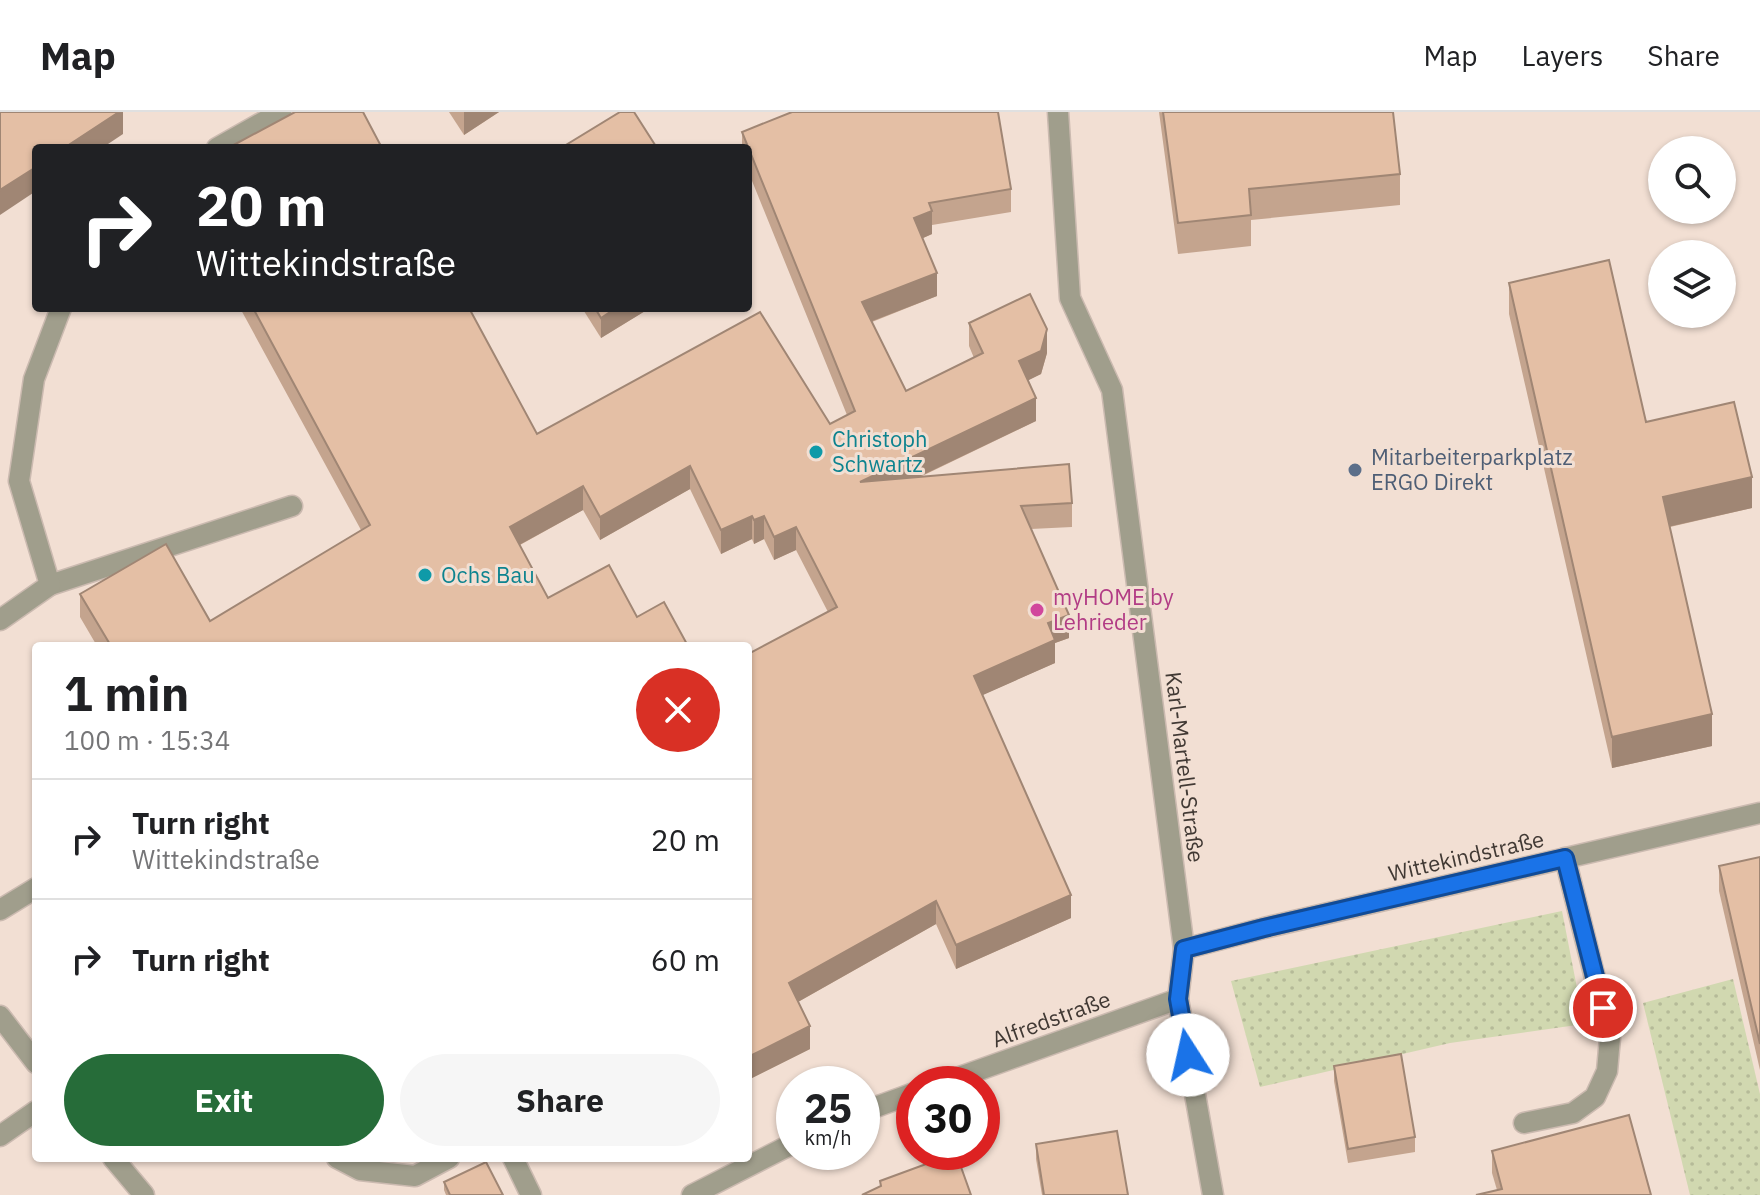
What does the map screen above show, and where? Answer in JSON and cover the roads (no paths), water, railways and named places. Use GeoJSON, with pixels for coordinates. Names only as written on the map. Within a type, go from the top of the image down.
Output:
{"type":"FeatureCollection","features":[{"type":"Feature","properties":{"kind":"street"},"geometry":{"type":"LineString","coordinates":[[224,144],[281,112]]}},
{"type":"Feature","properties":{"kind":"street","name":"Karl-Martell-Straße"},"geometry":{"type":"LineString","coordinates":[[1058,112],[1070,298],[1112,390],[1184,949],[1178,999],[1213,1195]]}},
{"type":"Feature","properties":{"kind":"street"},"geometry":{"type":"LineString","coordinates":[[50,585],[19,481],[34,379],[59,312]]}},
{"type":"Feature","properties":{"kind":"street"},"geometry":{"type":"LineString","coordinates":[[0,620],[50,585],[292,506]]}},
{"type":"Feature","properties":{"kind":"street","name":"Wittekindstraße"},"geometry":{"type":"LineString","coordinates":[[1184,949],[1760,813]]}},
{"type":"Feature","properties":{"kind":"street"},"geometry":{"type":"LineString","coordinates":[[1524,1123],[1573,1113],[1595,1097],[1607,1071],[1610,1038],[1565,858]]}},
{"type":"Feature","properties":{"kind":"street"},"geometry":{"type":"LineString","coordinates":[[0,910],[32,890]]}},
{"type":"Feature","properties":{"kind":"street","name":"Alfredstraße"},"geometry":{"type":"LineString","coordinates":[[990,1066],[1178,999]]}},
{"type":"Feature","properties":{"kind":"street"},"geometry":{"type":"LineString","coordinates":[[0,1016],[32,1058]]}},
{"type":"Feature","properties":{"kind":"street"},"geometry":{"type":"LineString","coordinates":[[0,1136],[32,1114]]}},
{"type":"Feature","properties":{"kind":"street"},"geometry":{"type":"LineString","coordinates":[[692,1195],[776,1152]]}},
{"type":"Feature","properties":{"kind":"street"},"geometry":{"type":"LineString","coordinates":[[116,1162],[144,1195]]}},
{"type":"Feature","properties":{"kind":"street"},"geometry":{"type":"LineString","coordinates":[[345,1162],[360,1170],[415,1176],[441,1162]]}},
{"type":"Feature","properties":{"kind":"street"},"geometry":{"type":"LineString","coordinates":[[515,1162],[531,1195]]}},
{"type":"Feature","properties":{"kind":"place","name":"Christoph Schwartz"},"geometry":{"type":"Point","coordinates":[816,452]}},
{"type":"Feature","properties":{"kind":"place","name":"Mitarbeiterparkplatz ERGO Direkt"},"geometry":{"type":"Point","coordinates":[1355,470]}},
{"type":"Feature","properties":{"kind":"place","name":"Ochs Bau"},"geometry":{"type":"Point","coordinates":[425,575]}},
{"type":"Feature","properties":{"kind":"place","name":"myHOME by Lehrieder"},"geometry":{"type":"Point","coordinates":[1037,610]}}]}
